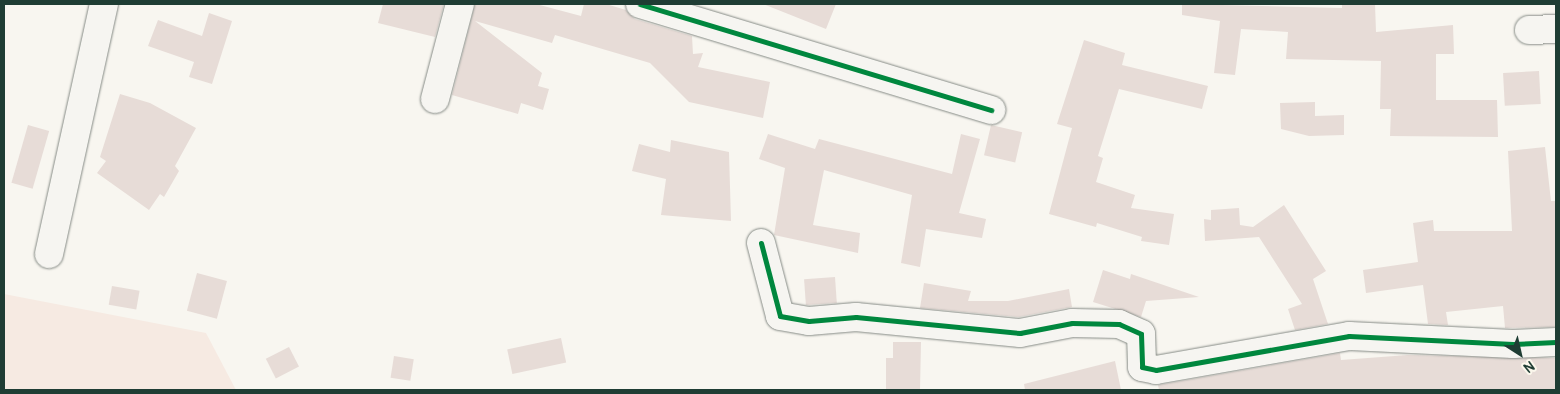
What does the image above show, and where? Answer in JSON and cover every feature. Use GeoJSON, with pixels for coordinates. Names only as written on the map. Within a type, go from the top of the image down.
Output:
{"type":"FeatureCollection","features":[{"type":"Feature","properties":{"kind":"street"},"geometry":{"type":"LineString","coordinates":[[49,254],[104,4]]}},
{"type":"Feature","properties":{"kind":"street"},"geometry":{"type":"LineString","coordinates":[[435,99],[460,4]]}},
{"type":"Feature","properties":{"kind":"street"},"geometry":{"type":"LineString","coordinates":[[640,4],[992,110]]}},
{"type":"Feature","properties":{"kind":"street"},"geometry":{"type":"LineString","coordinates":[[1529,30],[1556,29]]}},
{"type":"Feature","properties":{"kind":"street"},"geometry":{"type":"LineString","coordinates":[[761,243],[780,316],[809,321],[856,317],[1020,332],[1072,323],[1119,324],[1141,334],[1142,367],[1156,370],[1350,336],[1513,344],[1556,342]]}},
{"type":"Feature","properties":{"kind":"shaded area"},"geometry":{"type":"Polygon","coordinates":[[[4,294],[206,333],[236,390],[4,390],[4,294]]]}},
{"type":"Feature","properties":{"kind":"building"},"geometry":{"type":"Polygon","coordinates":[[[383,4],[444,4],[435,37],[378,23],[383,4]]]}},
{"type":"Feature","properties":{"kind":"building"},"geometry":{"type":"Polygon","coordinates":[[[475,4],[536,4],[581,16],[584,4],[606,4],[626,10],[635,19],[692,36],[693,54],[703,53],[698,67],[770,82],[763,118],[689,102],[650,63],[555,35],[552,43],[475,21],[542,73],[538,86],[549,89],[543,110],[521,103],[518,114],[452,95],[475,4]]]}},
{"type":"Feature","properties":{"kind":"building"},"geometry":{"type":"Polygon","coordinates":[[[763,4],[836,4],[826,29],[763,4]]]}},
{"type":"Feature","properties":{"kind":"building"},"geometry":{"type":"Polygon","coordinates":[[[1182,4],[1342,8],[1342,4],[1375,4],[1376,32],[1453,25],[1454,54],[1436,54],[1436,100],[1497,100],[1498,137],[1390,136],[1391,109],[1380,109],[1381,61],[1286,59],[1288,32],[1241,29],[1235,75],[1214,73],[1220,21],[1182,15],[1182,4]]]}},
{"type":"Feature","properties":{"kind":"building"},"geometry":{"type":"Polygon","coordinates":[[[209,13],[232,21],[212,84],[189,77],[194,62],[148,46],[158,20],[202,36],[209,13]]]}},
{"type":"Feature","properties":{"kind":"building"},"geometry":{"type":"Polygon","coordinates":[[[1084,40],[1125,53],[1122,65],[1208,86],[1202,109],[1119,89],[1098,156],[1103,158],[1096,182],[1135,195],[1131,208],[1174,214],[1169,245],[1141,241],[1142,237],[1097,223],[1096,227],[1049,214],[1072,128],[1057,124],[1084,40]]]}},
{"type":"Feature","properties":{"kind":"building"},"geometry":{"type":"Polygon","coordinates":[[[1539,71],[1541,104],[1505,106],[1503,73],[1539,71]]]}},
{"type":"Feature","properties":{"kind":"building"},"geometry":{"type":"Polygon","coordinates":[[[120,94],[150,103],[196,128],[175,166],[179,171],[164,197],[160,194],[149,210],[97,173],[106,161],[100,157],[120,94]]]}},
{"type":"Feature","properties":{"kind":"building"},"geometry":{"type":"Polygon","coordinates":[[[1315,102],[1315,116],[1344,115],[1344,135],[1309,136],[1281,129],[1280,103],[1315,102]]]}},
{"type":"Feature","properties":{"kind":"building"},"geometry":{"type":"Polygon","coordinates":[[[28,125],[49,131],[33,189],[11,183],[28,125]]]}},
{"type":"Feature","properties":{"kind":"building"},"geometry":{"type":"Polygon","coordinates":[[[991,125],[1022,132],[1015,162],[984,155],[991,125]]]}},
{"type":"Feature","properties":{"kind":"building"},"geometry":{"type":"Polygon","coordinates":[[[768,134],[815,149],[819,139],[952,174],[961,134],[980,139],[959,213],[986,219],[982,238],[926,229],[920,267],[901,263],[912,195],[824,170],[813,225],[860,233],[858,253],[774,235],[785,168],[759,159],[768,134]]]}},
{"type":"Feature","properties":{"kind":"building"},"geometry":{"type":"Polygon","coordinates":[[[671,140],[729,152],[731,221],[661,215],[666,179],[632,171],[639,144],[670,152],[671,140]]]}},
{"type":"Feature","properties":{"kind":"building"},"geometry":{"type":"Polygon","coordinates":[[[1545,147],[1551,201],[1556,201],[1556,327],[1505,328],[1503,306],[1446,312],[1448,325],[1428,324],[1423,285],[1366,293],[1363,270],[1418,262],[1413,223],[1433,220],[1434,231],[1512,231],[1508,151],[1545,147]]]}},
{"type":"Feature","properties":{"kind":"building"},"geometry":{"type":"Polygon","coordinates":[[[1284,205],[1326,271],[1313,279],[1328,324],[1295,330],[1288,309],[1302,304],[1259,237],[1205,241],[1204,219],[1211,220],[1211,210],[1239,208],[1240,225],[1253,227],[1284,205]]]}},
{"type":"Feature","properties":{"kind":"building"},"geometry":{"type":"Polygon","coordinates":[[[1103,270],[1130,279],[1131,274],[1199,297],[1146,301],[1141,317],[1093,302],[1103,270]]]}},
{"type":"Feature","properties":{"kind":"building"},"geometry":{"type":"Polygon","coordinates":[[[197,273],[227,281],[217,319],[187,311],[197,273]]]}},
{"type":"Feature","properties":{"kind":"building"},"geometry":{"type":"Polygon","coordinates":[[[835,277],[837,303],[806,305],[804,279],[835,277]]]}},
{"type":"Feature","properties":{"kind":"building"},"geometry":{"type":"Polygon","coordinates":[[[924,283],[971,291],[968,301],[1008,301],[1069,289],[1072,307],[1019,317],[920,308],[924,283]]]}},
{"type":"Feature","properties":{"kind":"building"},"geometry":{"type":"Polygon","coordinates":[[[112,286],[140,291],[136,310],[109,305],[112,286]]]}},
{"type":"Feature","properties":{"kind":"building"},"geometry":{"type":"Polygon","coordinates":[[[561,338],[566,362],[512,374],[507,349],[561,338]]]}},
{"type":"Feature","properties":{"kind":"building"},"geometry":{"type":"Polygon","coordinates":[[[893,342],[921,342],[920,390],[886,390],[886,358],[893,358],[893,342]]]}},
{"type":"Feature","properties":{"kind":"building"},"geometry":{"type":"Polygon","coordinates":[[[289,347],[299,367],[276,378],[266,359],[289,347]]]}},
{"type":"Feature","properties":{"kind":"building"},"geometry":{"type":"Polygon","coordinates":[[[1340,353],[1341,360],[1408,355],[1556,358],[1556,390],[1159,390],[1158,385],[1340,353]]]}},
{"type":"Feature","properties":{"kind":"building"},"geometry":{"type":"Polygon","coordinates":[[[394,356],[414,359],[410,381],[391,378],[394,356]]]}},
{"type":"Feature","properties":{"kind":"building"},"geometry":{"type":"Polygon","coordinates":[[[1115,361],[1121,390],[1025,390],[1024,384],[1115,361]]]}},
{"type":"Feature","properties":{"kind":"cycle path"},"geometry":{"type":"LineString","coordinates":[[640,4],[991,110]]}},
{"type":"Feature","properties":{"kind":"cycle path"},"geometry":{"type":"LineString","coordinates":[[761,243],[780,316],[809,321],[856,317],[1020,333],[1072,323],[1119,324],[1141,334],[1142,367],[1156,370],[1349,336],[1513,344],[1556,342]]}}]}
